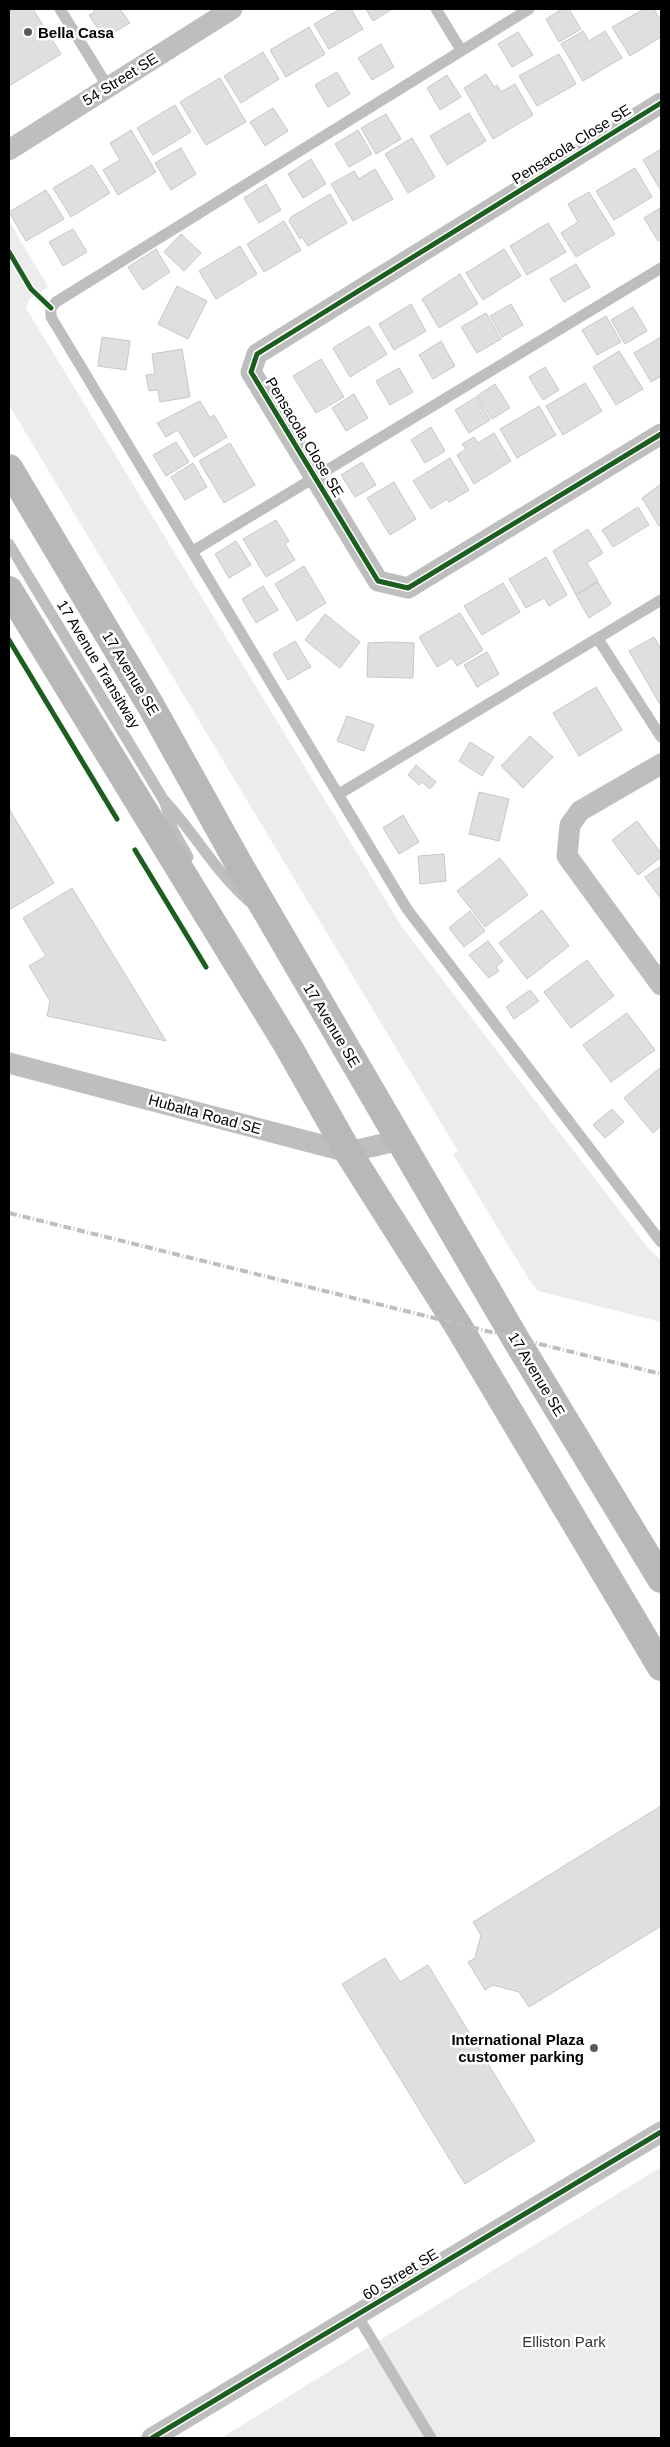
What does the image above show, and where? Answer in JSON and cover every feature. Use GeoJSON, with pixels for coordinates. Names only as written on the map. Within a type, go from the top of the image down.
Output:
{"type":"FeatureCollection","features":[{"type":"Feature","properties":{"kind":"main road","name":"17 Avenue SE"},"geometry":{"type":"LineString","coordinates":[[9,468],[151,706],[270,920],[401,1140],[515,1338],[661,1579]]}},
{"type":"Feature","properties":{"kind":"main road"},"geometry":{"type":"LineString","coordinates":[[9,590],[288,1046],[348,1152],[457,1324],[661,1668]]}},
{"type":"Feature","properties":{"kind":"street","name":"54 Street SE"},"geometry":{"type":"LineString","coordinates":[[9,150],[232,9]]}},
{"type":"Feature","properties":{"kind":"street","name":"Pensacola Close SE"},"geometry":{"type":"LineString","coordinates":[[661,103],[257,354],[251,372],[378,581],[408,588],[661,434]]}},
{"type":"Feature","properties":{"kind":"street"},"geometry":{"type":"LineString","coordinates":[[661,764],[580,811],[570,825],[567,856],[661,985]]}},
{"type":"Feature","properties":{"kind":"street","name":"Hubalta Road SE"},"geometry":{"type":"LineString","coordinates":[[9,1063],[348,1152],[401,1140]]}},
{"type":"Feature","properties":{"kind":"street","name":"60 Street SE"},"geometry":{"type":"LineString","coordinates":[[152,2438],[661,2132]]}},
{"type":"Feature","properties":{"kind":"lane"},"geometry":{"type":"LineString","coordinates":[[60,9],[108,87]]}},
{"type":"Feature","properties":{"kind":"lane"},"geometry":{"type":"LineString","coordinates":[[436,9],[461,50]]}},
{"type":"Feature","properties":{"kind":"lane"},"geometry":{"type":"LineString","coordinates":[[529,9],[56,302],[51,308],[51,317],[407,909],[661,1242]]}},
{"type":"Feature","properties":{"kind":"lane"},"geometry":{"type":"LineString","coordinates":[[193,552],[661,268]]}},
{"type":"Feature","properties":{"kind":"lane","name":"17 Avenue Transitway"},"geometry":{"type":"LineString","coordinates":[[9,544],[163,799],[184,822],[234,888],[270,920]]}},
{"type":"Feature","properties":{"kind":"lane"},"geometry":{"type":"LineString","coordinates":[[338,794],[661,600]]}},
{"type":"Feature","properties":{"kind":"lane"},"geometry":{"type":"LineString","coordinates":[[598,639],[661,738]]}},
{"type":"Feature","properties":{"kind":"lane","name":"17 Avenue Transitway"},"geometry":{"type":"LineString","coordinates":[[163,799],[173,830],[192,866],[204,910]]}},
{"type":"Feature","properties":{"kind":"lane"},"geometry":{"type":"LineString","coordinates":[[357,2315],[431,2438]]}},
{"type":"Feature","properties":{"kind":"green space"},"geometry":{"type":"Polygon","coordinates":[[[9,221],[48,287],[29,299],[26,308],[402,927],[648,1248],[661,1260],[661,1322],[538,1291],[528,1278],[453,1154],[458,1151],[9,405],[9,221]]]}},
{"type":"Feature","properties":{"kind":"green space","name":"Elliston Park"},"geometry":{"type":"Polygon","coordinates":[[[661,2167],[661,2438],[221,2438],[661,2167]]]}},
{"type":"Feature","properties":{"kind":"building","name":"Bella Casa"},"geometry":{"type":"Polygon","coordinates":[[[9,9],[33,9],[61,54],[9,86],[9,9]]]}},
{"type":"Feature","properties":{"kind":"building"},"geometry":{"type":"Polygon","coordinates":[[[93,9],[120,9],[130,23],[104,38],[89,15],[95,12],[93,9]]]}},
{"type":"Feature","properties":{"kind":"building"},"geometry":{"type":"Polygon","coordinates":[[[340,9],[351,9],[363,29],[329,49],[314,24],[340,9]]]}},
{"type":"Feature","properties":{"kind":"building"},"geometry":{"type":"Polygon","coordinates":[[[366,9],[392,9],[373,21],[366,9]]]}},
{"type":"Feature","properties":{"kind":"building"},"geometry":{"type":"Polygon","coordinates":[[[562,9],[569,9],[581,29],[559,42],[546,19],[562,9]]]}},
{"type":"Feature","properties":{"kind":"building"},"geometry":{"type":"Polygon","coordinates":[[[644,9],[654,9],[661,21],[661,37],[630,56],[612,27],[644,9]]]}},
{"type":"Feature","properties":{"kind":"building"},"geometry":{"type":"Polygon","coordinates":[[[309,27],[325,54],[286,77],[270,50],[309,27]]]}},
{"type":"Feature","properties":{"kind":"building"},"geometry":{"type":"Polygon","coordinates":[[[583,31],[589,41],[605,31],[622,58],[583,81],[561,44],[583,31]]]}},
{"type":"Feature","properties":{"kind":"building"},"geometry":{"type":"Polygon","coordinates":[[[518,32],[533,55],[512,67],[498,44],[518,32]]]}},
{"type":"Feature","properties":{"kind":"building"},"geometry":{"type":"Polygon","coordinates":[[[381,44],[394,67],[372,80],[358,58],[381,44]]]}},
{"type":"Feature","properties":{"kind":"building"},"geometry":{"type":"Polygon","coordinates":[[[263,52],[279,79],[241,103],[224,76],[263,52]]]}},
{"type":"Feature","properties":{"kind":"building"},"geometry":{"type":"Polygon","coordinates":[[[559,54],[576,84],[537,106],[519,76],[559,54]]]}},
{"type":"Feature","properties":{"kind":"building"},"geometry":{"type":"Polygon","coordinates":[[[337,72],[350,94],[328,107],[315,85],[337,72]]]}},
{"type":"Feature","properties":{"kind":"building"},"geometry":{"type":"Polygon","coordinates":[[[486,74],[494,87],[497,85],[501,92],[515,84],[533,115],[493,139],[464,88],[486,74]]]}},
{"type":"Feature","properties":{"kind":"building"},"geometry":{"type":"Polygon","coordinates":[[[447,75],[461,97],[440,110],[427,88],[447,75]]]}},
{"type":"Feature","properties":{"kind":"building"},"geometry":{"type":"Polygon","coordinates":[[[220,78],[246,122],[206,145],[180,102],[220,78]]]}},
{"type":"Feature","properties":{"kind":"building"},"geometry":{"type":"Polygon","coordinates":[[[175,105],[191,132],[153,155],[137,128],[175,105]]]}},
{"type":"Feature","properties":{"kind":"building"},"geometry":{"type":"Polygon","coordinates":[[[273,108],[288,131],[265,146],[250,122],[273,108]]]}},
{"type":"Feature","properties":{"kind":"building"},"geometry":{"type":"Polygon","coordinates":[[[469,113],[486,141],[447,165],[430,136],[469,113]]]}},
{"type":"Feature","properties":{"kind":"building"},"geometry":{"type":"Polygon","coordinates":[[[386,114],[401,139],[376,154],[361,128],[386,114]]]}},
{"type":"Feature","properties":{"kind":"building"},"geometry":{"type":"Polygon","coordinates":[[[131,130],[156,172],[118,195],[103,170],[120,160],[110,143],[131,130]]]}},
{"type":"Feature","properties":{"kind":"building"},"geometry":{"type":"Polygon","coordinates":[[[358,130],[372,154],[349,167],[335,144],[358,130]]]}},
{"type":"Feature","properties":{"kind":"building"},"geometry":{"type":"Polygon","coordinates":[[[412,138],[435,177],[408,193],[385,154],[412,138]]]}},
{"type":"Feature","properties":{"kind":"building"},"geometry":{"type":"Polygon","coordinates":[[[181,148],[196,174],[171,190],[155,163],[181,148]]]}},
{"type":"Feature","properties":{"kind":"building"},"geometry":{"type":"Polygon","coordinates":[[[661,149],[661,191],[643,160],[661,149]]]}},
{"type":"Feature","properties":{"kind":"building"},"geometry":{"type":"Polygon","coordinates":[[[311,159],[326,184],[303,198],[288,174],[311,159]]]}},
{"type":"Feature","properties":{"kind":"building"},"geometry":{"type":"Polygon","coordinates":[[[92,165],[110,193],[71,217],[53,188],[92,165]]]}},
{"type":"Feature","properties":{"kind":"building"},"geometry":{"type":"Polygon","coordinates":[[[635,168],[652,197],[614,220],[596,191],[635,168]]]}},
{"type":"Feature","properties":{"kind":"building"},"geometry":{"type":"Polygon","coordinates":[[[375,169],[393,199],[353,221],[331,184],[354,171],[359,179],[375,169]]]}},
{"type":"Feature","properties":{"kind":"building"},"geometry":{"type":"Polygon","coordinates":[[[266,184],[281,210],[259,223],[244,198],[266,184]]]}},
{"type":"Feature","properties":{"kind":"building"},"geometry":{"type":"Polygon","coordinates":[[[46,190],[64,219],[26,241],[9,212],[46,190]]]}},
{"type":"Feature","properties":{"kind":"building"},"geometry":{"type":"Polygon","coordinates":[[[589,192],[615,234],[576,257],[561,233],[578,222],[568,204],[589,192]]]}},
{"type":"Feature","properties":{"kind":"building"},"geometry":{"type":"Polygon","coordinates":[[[330,194],[347,223],[308,246],[302,237],[300,239],[289,221],[291,217],[330,194]]]}},
{"type":"Feature","properties":{"kind":"building"},"geometry":{"type":"Polygon","coordinates":[[[660,208],[661,239],[658,241],[644,218],[660,208]]]}},
{"type":"Feature","properties":{"kind":"building"},"geometry":{"type":"Polygon","coordinates":[[[284,221],[301,250],[264,272],[247,244],[284,221]]]}},
{"type":"Feature","properties":{"kind":"building"},"geometry":{"type":"Polygon","coordinates":[[[548,223],[566,252],[527,275],[510,246],[548,223]]]}},
{"type":"Feature","properties":{"kind":"building"},"geometry":{"type":"Polygon","coordinates":[[[73,229],[87,252],[63,266],[49,242],[73,229]]]}},
{"type":"Feature","properties":{"kind":"building"},"geometry":{"type":"Polygon","coordinates":[[[181,234],[201,253],[184,271],[164,252],[181,234]]]}},
{"type":"Feature","properties":{"kind":"building"},"geometry":{"type":"Polygon","coordinates":[[[240,246],[257,274],[216,299],[199,271],[240,246]]]}},
{"type":"Feature","properties":{"kind":"building"},"geometry":{"type":"Polygon","coordinates":[[[156,249],[170,272],[143,290],[128,267],[156,249]]]}},
{"type":"Feature","properties":{"kind":"building"},"geometry":{"type":"Polygon","coordinates":[[[504,249],[521,276],[483,300],[466,273],[504,249]]]}},
{"type":"Feature","properties":{"kind":"building"},"geometry":{"type":"Polygon","coordinates":[[[576,264],[590,287],[564,302],[550,279],[576,264]]]}},
{"type":"Feature","properties":{"kind":"building"},"geometry":{"type":"Polygon","coordinates":[[[460,274],[478,304],[439,328],[422,299],[460,274]]]}},
{"type":"Feature","properties":{"kind":"building"},"geometry":{"type":"Polygon","coordinates":[[[177,286],[207,301],[188,339],[158,324],[177,286]]]}},
{"type":"Feature","properties":{"kind":"building"},"geometry":{"type":"Polygon","coordinates":[[[411,304],[426,331],[394,350],[379,324],[411,304]]]}},
{"type":"Feature","properties":{"kind":"building"},"geometry":{"type":"Polygon","coordinates":[[[511,304],[523,325],[502,337],[490,316],[511,304]]]}},
{"type":"Feature","properties":{"kind":"building"},"geometry":{"type":"Polygon","coordinates":[[[633,307],[647,331],[625,344],[611,320],[633,307]]]}},
{"type":"Feature","properties":{"kind":"building"},"geometry":{"type":"Polygon","coordinates":[[[486,313],[501,339],[477,353],[461,327],[486,313]]]}},
{"type":"Feature","properties":{"kind":"building"},"geometry":{"type":"Polygon","coordinates":[[[606,316],[621,342],[597,355],[582,330],[606,316]]]}},
{"type":"Feature","properties":{"kind":"building"},"geometry":{"type":"Polygon","coordinates":[[[369,326],[387,354],[350,377],[333,348],[369,326]]]}},
{"type":"Feature","properties":{"kind":"building"},"geometry":{"type":"Polygon","coordinates":[[[102,337],[130,341],[126,370],[98,366],[102,337]]]}},
{"type":"Feature","properties":{"kind":"building"},"geometry":{"type":"Polygon","coordinates":[[[661,337],[661,376],[651,382],[634,353],[661,337]]]}},
{"type":"Feature","properties":{"kind":"building"},"geometry":{"type":"Polygon","coordinates":[[[441,341],[455,366],[433,379],[419,355],[441,341]]]}},
{"type":"Feature","properties":{"kind":"building"},"geometry":{"type":"Polygon","coordinates":[[[182,349],[190,397],[160,402],[158,390],[149,391],[146,375],[155,374],[152,354],[182,349]]]}},
{"type":"Feature","properties":{"kind":"building"},"geometry":{"type":"Polygon","coordinates":[[[619,351],[643,389],[616,405],[593,367],[619,351]]]}},
{"type":"Feature","properties":{"kind":"building"},"geometry":{"type":"Polygon","coordinates":[[[321,359],[344,397],[316,413],[293,376],[321,359]]]}},
{"type":"Feature","properties":{"kind":"building"},"geometry":{"type":"Polygon","coordinates":[[[545,367],[559,390],[543,400],[529,377],[545,367]]]}},
{"type":"Feature","properties":{"kind":"building"},"geometry":{"type":"Polygon","coordinates":[[[399,368],[413,392],[390,405],[376,381],[399,368]]]}},
{"type":"Feature","properties":{"kind":"building"},"geometry":{"type":"Polygon","coordinates":[[[585,383],[602,411],[563,435],[546,406],[585,383]]]}},
{"type":"Feature","properties":{"kind":"building"},"geometry":{"type":"Polygon","coordinates":[[[495,384],[510,408],[492,419],[477,396],[495,384]]]}},
{"type":"Feature","properties":{"kind":"building"},"geometry":{"type":"Polygon","coordinates":[[[354,394],[368,418],[346,431],[332,408],[354,394]]]}},
{"type":"Feature","properties":{"kind":"building"},"geometry":{"type":"Polygon","coordinates":[[[476,397],[490,420],[469,433],[455,410],[476,397]]]}},
{"type":"Feature","properties":{"kind":"building"},"geometry":{"type":"Polygon","coordinates":[[[200,401],[210,418],[214,415],[227,437],[194,457],[178,430],[166,437],[157,423],[200,401]]]}},
{"type":"Feature","properties":{"kind":"building"},"geometry":{"type":"Polygon","coordinates":[[[539,406],[556,435],[517,458],[500,429],[539,406]]]}},
{"type":"Feature","properties":{"kind":"building"},"geometry":{"type":"Polygon","coordinates":[[[431,427],[445,451],[425,463],[411,440],[431,427]]]}},
{"type":"Feature","properties":{"kind":"building"},"geometry":{"type":"Polygon","coordinates":[[[494,433],[511,461],[474,484],[457,455],[466,449],[462,444],[474,437],[478,443],[494,433]]]}},
{"type":"Feature","properties":{"kind":"building"},"geometry":{"type":"Polygon","coordinates":[[[176,442],[189,462],[166,476],[153,455],[176,442]]]}},
{"type":"Feature","properties":{"kind":"building"},"geometry":{"type":"Polygon","coordinates":[[[230,443],[255,485],[224,503],[199,461],[230,443]]]}},
{"type":"Feature","properties":{"kind":"building"},"geometry":{"type":"Polygon","coordinates":[[[450,458],[469,490],[449,502],[447,499],[431,509],[413,481],[450,458]]]}},
{"type":"Feature","properties":{"kind":"building"},"geometry":{"type":"Polygon","coordinates":[[[362,462],[376,485],[355,497],[341,475],[362,462]]]}},
{"type":"Feature","properties":{"kind":"building"},"geometry":{"type":"Polygon","coordinates":[[[193,463],[207,487],[185,500],[171,477],[193,463]]]}},
{"type":"Feature","properties":{"kind":"building"},"geometry":{"type":"Polygon","coordinates":[[[394,482],[416,519],[390,535],[367,498],[394,482]]]}},
{"type":"Feature","properties":{"kind":"building"},"geometry":{"type":"Polygon","coordinates":[[[661,484],[661,524],[659,526],[642,498],[661,484]]]}},
{"type":"Feature","properties":{"kind":"building"},"geometry":{"type":"Polygon","coordinates":[[[638,507],[649,525],[613,547],[602,530],[638,507]]]}},
{"type":"Feature","properties":{"kind":"building"},"geometry":{"type":"Polygon","coordinates":[[[276,520],[289,541],[285,544],[295,560],[266,577],[243,539],[276,520]]]}},
{"type":"Feature","properties":{"kind":"building"},"geometry":{"type":"Polygon","coordinates":[[[588,529],[603,553],[587,563],[598,581],[576,595],[553,551],[588,529]]]}},
{"type":"Feature","properties":{"kind":"building"},"geometry":{"type":"Polygon","coordinates":[[[236,541],[251,565],[229,578],[215,554],[236,541]]]}},
{"type":"Feature","properties":{"kind":"building"},"geometry":{"type":"Polygon","coordinates":[[[546,557],[567,595],[549,606],[544,598],[526,608],[509,579],[546,557]]]}},
{"type":"Feature","properties":{"kind":"building"},"geometry":{"type":"Polygon","coordinates":[[[304,566],[326,603],[297,621],[275,584],[304,566]]]}},
{"type":"Feature","properties":{"kind":"building"},"geometry":{"type":"Polygon","coordinates":[[[598,582],[611,604],[589,618],[576,595],[598,582]]]}},
{"type":"Feature","properties":{"kind":"building"},"geometry":{"type":"Polygon","coordinates":[[[503,583],[520,612],[482,635],[464,606],[503,583]]]}},
{"type":"Feature","properties":{"kind":"building"},"geometry":{"type":"Polygon","coordinates":[[[263,586],[278,610],[256,623],[242,599],[263,586]]]}},
{"type":"Feature","properties":{"kind":"building"},"geometry":{"type":"Polygon","coordinates":[[[460,613],[483,650],[457,666],[452,658],[437,667],[419,637],[460,613]]]}},
{"type":"Feature","properties":{"kind":"building"},"geometry":{"type":"Polygon","coordinates":[[[325,614],[360,642],[340,668],[305,640],[325,614]]]}},
{"type":"Feature","properties":{"kind":"building"},"geometry":{"type":"Polygon","coordinates":[[[654,637],[661,649],[661,706],[629,651],[654,637]]]}},
{"type":"Feature","properties":{"kind":"building"},"geometry":{"type":"Polygon","coordinates":[[[295,641],[311,667],[288,680],[273,654],[295,641]]]}},
{"type":"Feature","properties":{"kind":"building"},"geometry":{"type":"Polygon","coordinates":[[[368,643],[414,643],[413,678],[367,677],[368,643]]]}},
{"type":"Feature","properties":{"kind":"building"},"geometry":{"type":"Polygon","coordinates":[[[487,652],[499,674],[477,687],[464,665],[487,652]]]}},
{"type":"Feature","properties":{"kind":"building"},"geometry":{"type":"Polygon","coordinates":[[[596,687],[622,730],[579,756],[553,713],[596,687]]]}},
{"type":"Feature","properties":{"kind":"building"},"geometry":{"type":"Polygon","coordinates":[[[347,716],[374,725],[364,751],[337,741],[347,716]]]}},
{"type":"Feature","properties":{"kind":"building"},"geometry":{"type":"Polygon","coordinates":[[[530,736],[553,757],[523,788],[501,766],[530,736]]]}},
{"type":"Feature","properties":{"kind":"building"},"geometry":{"type":"Polygon","coordinates":[[[470,742],[494,757],[482,776],[459,761],[470,742]]]}},
{"type":"Feature","properties":{"kind":"building"},"geometry":{"type":"Polygon","coordinates":[[[416,765],[436,782],[430,789],[422,782],[419,785],[408,775],[416,765]]]}},
{"type":"Feature","properties":{"kind":"building"},"geometry":{"type":"Polygon","coordinates":[[[479,792],[509,799],[499,841],[469,834],[479,792]]]}},
{"type":"Feature","properties":{"kind":"building"},"geometry":{"type":"Polygon","coordinates":[[[9,809],[54,883],[9,910],[9,809]]]}},
{"type":"Feature","properties":{"kind":"building"},"geometry":{"type":"Polygon","coordinates":[[[403,815],[419,842],[399,854],[383,828],[403,815]]]}},
{"type":"Feature","properties":{"kind":"building"},"geometry":{"type":"Polygon","coordinates":[[[637,821],[661,853],[661,857],[638,875],[612,840],[637,821]]]}},
{"type":"Feature","properties":{"kind":"building"},"geometry":{"type":"Polygon","coordinates":[[[444,854],[446,881],[420,884],[418,856],[444,854]]]}},
{"type":"Feature","properties":{"kind":"building"},"geometry":{"type":"Polygon","coordinates":[[[500,858],[528,895],[485,927],[457,891],[500,858]]]}},
{"type":"Feature","properties":{"kind":"building"},"geometry":{"type":"Polygon","coordinates":[[[661,866],[661,899],[645,877],[661,866]]]}},
{"type":"Feature","properties":{"kind":"building"},"geometry":{"type":"Polygon","coordinates":[[[72,888],[166,1041],[47,1016],[50,1001],[29,966],[46,956],[23,918],[72,888]]]}},
{"type":"Feature","properties":{"kind":"building"},"geometry":{"type":"Polygon","coordinates":[[[542,910],[569,946],[527,979],[499,943],[542,910]]]}},
{"type":"Feature","properties":{"kind":"building"},"geometry":{"type":"Polygon","coordinates":[[[470,911],[485,931],[464,947],[449,928],[470,911]]]}},
{"type":"Feature","properties":{"kind":"building"},"geometry":{"type":"Polygon","coordinates":[[[488,941],[503,961],[496,967],[499,971],[489,978],[469,955],[488,941]]]}},
{"type":"Feature","properties":{"kind":"building"},"geometry":{"type":"Polygon","coordinates":[[[587,960],[614,996],[571,1028],[544,992],[587,960]]]}},
{"type":"Feature","properties":{"kind":"building"},"geometry":{"type":"Polygon","coordinates":[[[530,990],[539,1001],[514,1019],[506,1007],[530,990]]]}},
{"type":"Feature","properties":{"kind":"building"},"geometry":{"type":"Polygon","coordinates":[[[627,1013],[655,1050],[611,1082],[583,1045],[627,1013]]]}},
{"type":"Feature","properties":{"kind":"building"},"geometry":{"type":"Polygon","coordinates":[[[661,1067],[661,1126],[653,1133],[624,1098],[661,1067]]]}},
{"type":"Feature","properties":{"kind":"building"},"geometry":{"type":"Polygon","coordinates":[[[612,1109],[624,1122],[605,1138],[593,1125],[612,1109]]]}},
{"type":"Feature","properties":{"kind":"building"},"geometry":{"type":"Polygon","coordinates":[[[661,1806],[661,1926],[529,2007],[519,1992],[493,1985],[485,1990],[468,1962],[475,1958],[481,1935],[473,1922],[661,1806]]]}},
{"type":"Feature","properties":{"kind":"building"},"geometry":{"type":"Polygon","coordinates":[[[385,1958],[400,1982],[428,1965],[535,2141],[465,2184],[342,1984],[385,1958]]]}},
{"type":"Feature","properties":{"kind":"railway"},"geometry":{"type":"LineString","coordinates":[[9,1213],[661,1374]]}},
{"type":"Feature","properties":{"kind":"cycle path"},"geometry":{"type":"LineString","coordinates":[[661,103],[257,354],[251,372],[378,581],[408,588],[661,434]]}},
{"type":"Feature","properties":{"kind":"cycle path"},"geometry":{"type":"LineString","coordinates":[[9,252],[31,289],[51,308]]}},
{"type":"Feature","properties":{"kind":"cycle path"},"geometry":{"type":"LineString","coordinates":[[9,640],[117,819]]}},
{"type":"Feature","properties":{"kind":"cycle path"},"geometry":{"type":"LineString","coordinates":[[135,850],[206,967]]}},
{"type":"Feature","properties":{"kind":"cycle path"},"geometry":{"type":"LineString","coordinates":[[152,2438],[661,2132]]}},
{"type":"Feature","properties":{"kind":"place","name":"Bella Casa"},"geometry":{"type":"Point","coordinates":[28,32]}},
{"type":"Feature","properties":{"kind":"place","name":"International Plaza customer parking"},"geometry":{"type":"Point","coordinates":[594,2048]}}]}
